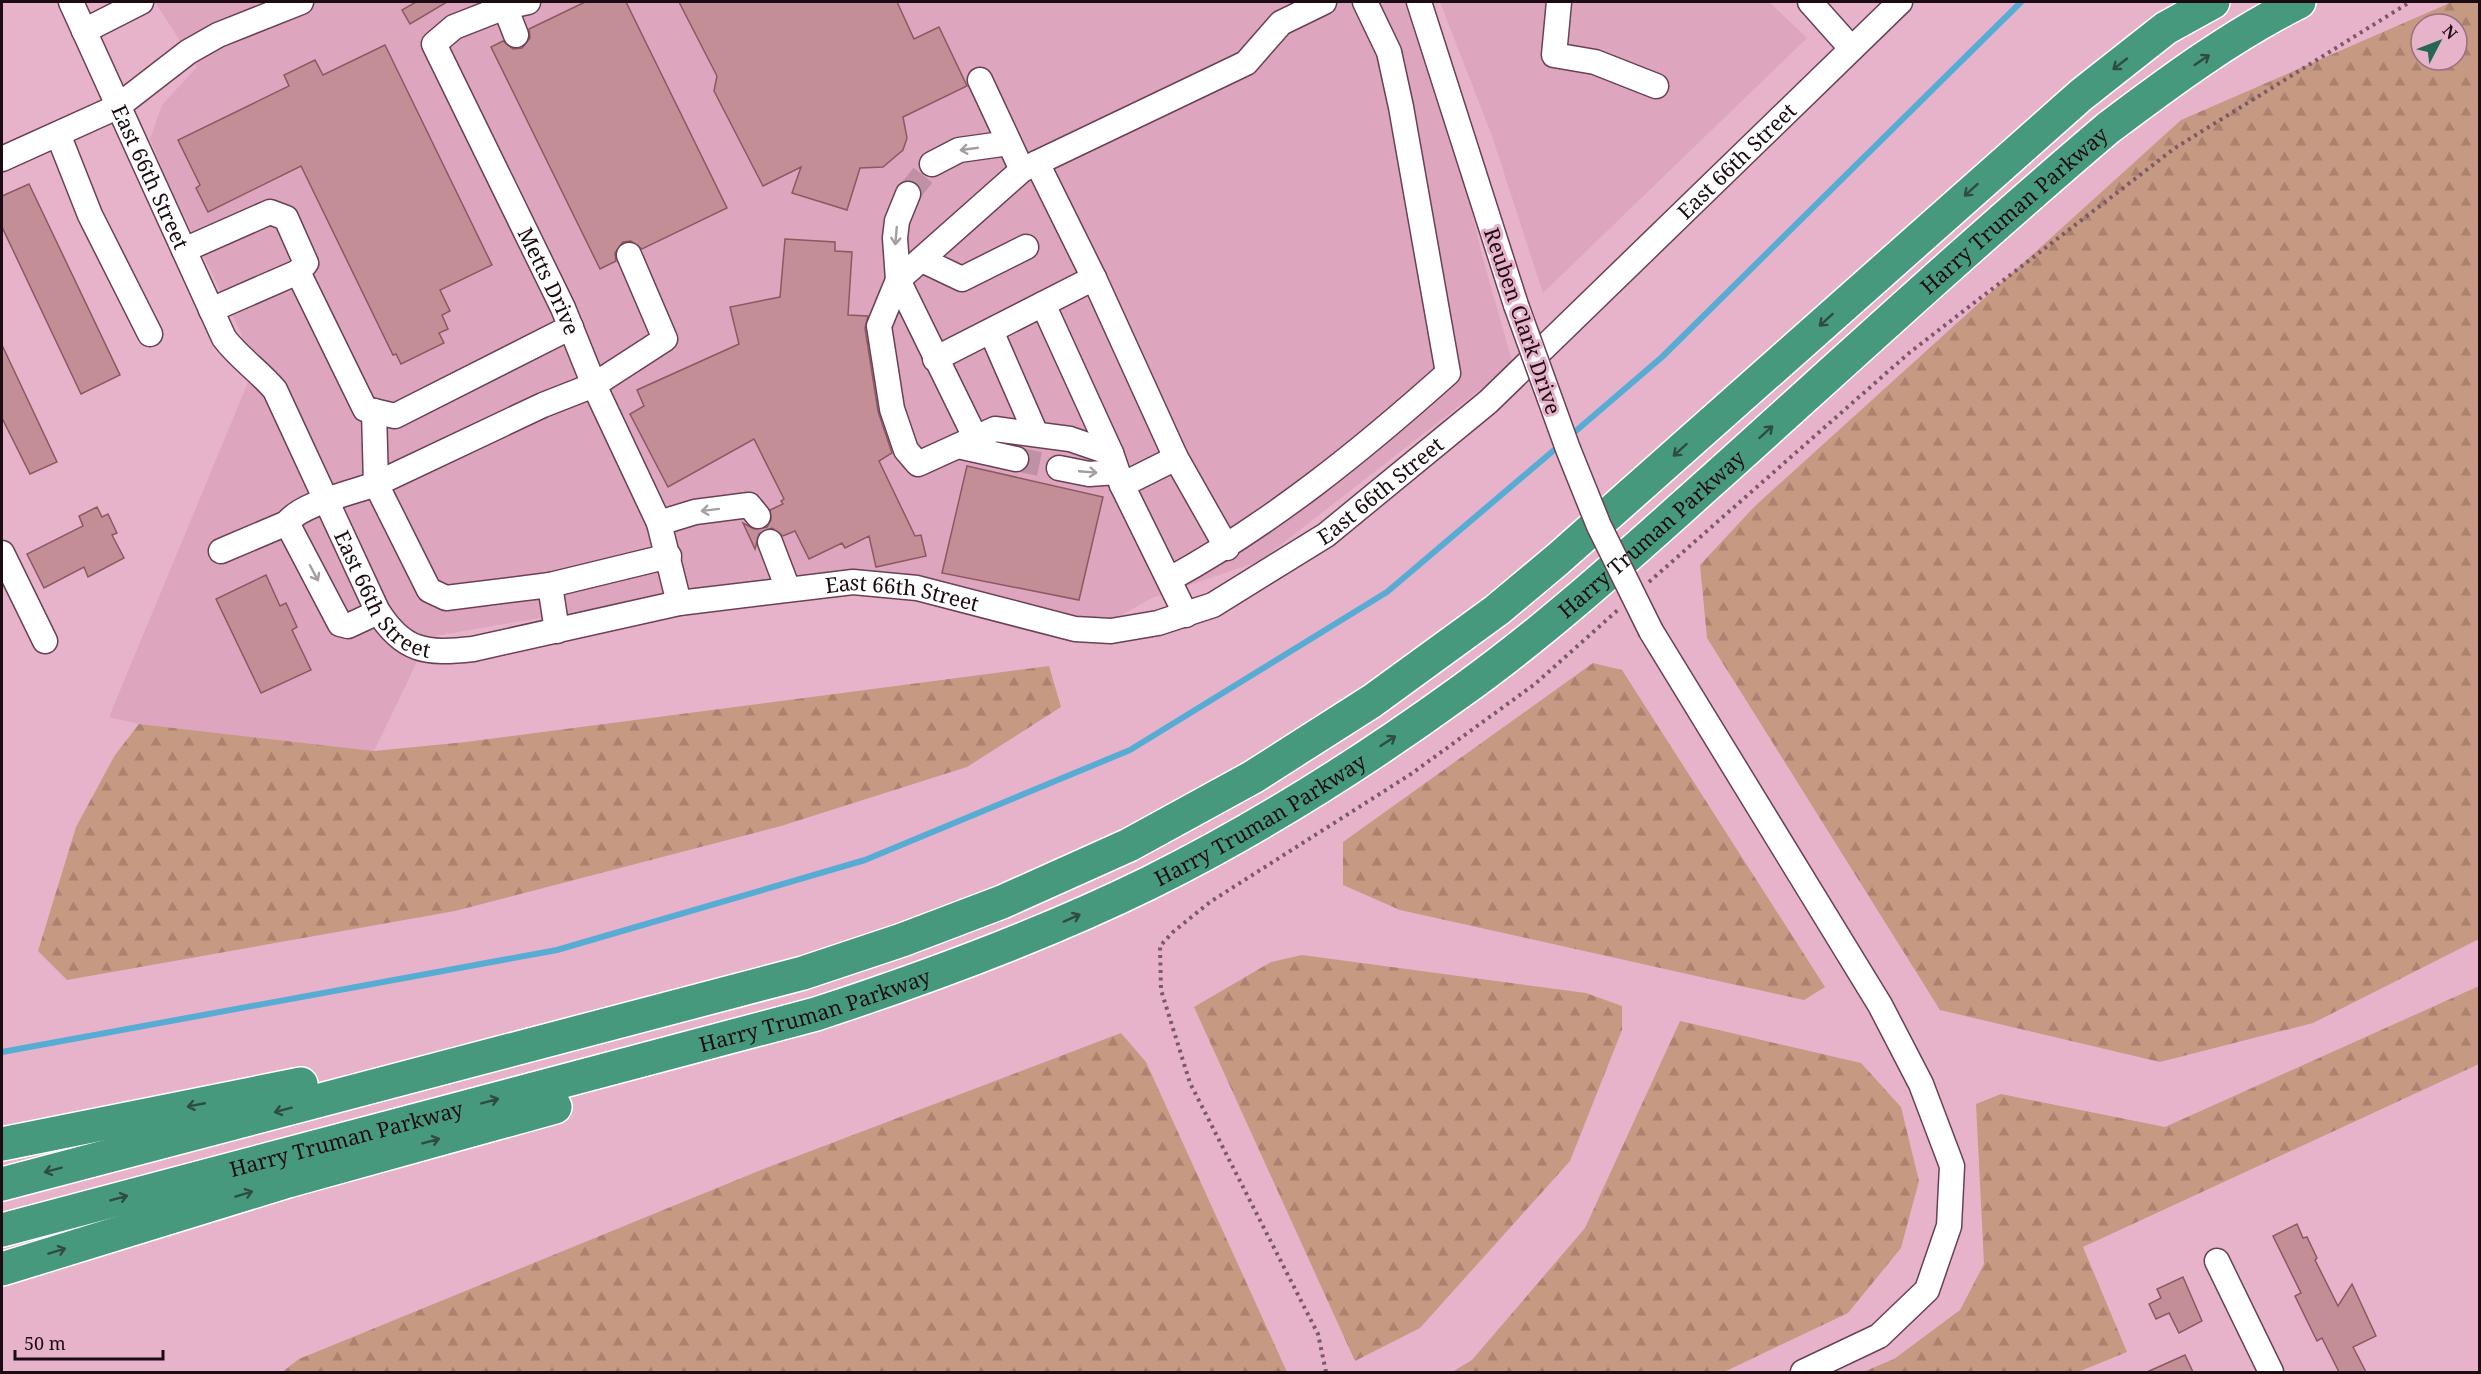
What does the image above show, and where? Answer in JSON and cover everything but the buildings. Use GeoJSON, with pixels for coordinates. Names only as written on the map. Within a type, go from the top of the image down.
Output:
{"type":"FeatureCollection","features":[{"type":"Feature","properties":{"kind":"highway"},"geometry":{"type":"LineString","coordinates":[[2166,28],[2201,2]]}},
{"type":"Feature","properties":{"kind":"highway","name":"Harry Truman Parkway"},"geometry":{"type":"LineString","coordinates":[[2,1184],[803,973],[902,940],[991,906],[1129,845],[1202,806],[1302,747],[1435,657],[1497,610],[1614,509],[2023,144],[2166,28],[2213,2]]}},
{"type":"Feature","properties":{"kind":"highway","name":"Harry Truman Parkway"},"geometry":{"type":"LineString","coordinates":[[2,1230],[816,1014],[917,981],[1018,942],[1148,884],[1257,825],[1335,777],[1461,692],[1586,592],[2108,128],[2169,82],[2228,43],[2299,2]]}},
{"type":"Feature","properties":{"kind":"highway"},"geometry":{"type":"LineString","coordinates":[[2,1269],[288,1181],[680,1072],[820,1025],[1018,942]]}},
{"type":"Feature","properties":{"kind":"highway"},"geometry":{"type":"LineString","coordinates":[[2,1144],[366,1071],[542,1042]]}},
{"type":"Feature","properties":{"kind":"street","name":"East 66th Street"},"geometry":{"type":"LineString","coordinates":[[71,2],[224,338],[236,354],[259,371],[275,390],[378,612],[388,628],[405,643],[445,652],[473,649],[679,603],[853,582],[899,585],[1075,629],[1111,631],[1158,623],[1214,605],[1326,535],[1488,402],[1900,2]]}},
{"type":"Feature","properties":{"kind":"street"},"geometry":{"type":"LineString","coordinates":[[84,31],[141,2]]}},
{"type":"Feature","properties":{"kind":"street"},"geometry":{"type":"LineString","coordinates":[[2,159],[117,107],[188,52],[218,35],[301,2]]}},
{"type":"Feature","properties":{"kind":"street"},"geometry":{"type":"LineString","coordinates":[[1117,470],[1070,439],[995,429],[918,464],[906,450],[891,409],[879,326],[898,280],[1029,166],[1246,63],[1281,23],[1324,2]]}},
{"type":"Feature","properties":{"kind":"street"},"geometry":{"type":"LineString","coordinates":[[1170,579],[1227,548],[1354,454],[1448,373],[1401,107],[1389,52],[1365,2]]}},
{"type":"Feature","properties":{"kind":"street","name":"Reuben Clark Drive"},"geometry":{"type":"LineString","coordinates":[[1419,2],[1516,305],[1568,449],[1599,526],[1651,632],[1880,1005],[1921,1084],[1952,1166],[1949,1226],[1927,1290],[1879,1336],[1803,1372]]}},
{"type":"Feature","properties":{"kind":"street"},"geometry":{"type":"LineString","coordinates":[[1559,2],[1554,55],[1595,62],[1656,86]]}},
{"type":"Feature","properties":{"kind":"street"},"geometry":{"type":"LineString","coordinates":[[1809,2],[1851,48]]}},
{"type":"Feature","properties":{"kind":"street"},"geometry":{"type":"LineString","coordinates":[[512,3],[516,35]]}},
{"type":"Feature","properties":{"kind":"street","name":"Metts Drive"},"geometry":{"type":"LineString","coordinates":[[512,3],[454,27],[434,44],[571,327],[594,385],[659,523],[679,603]]}},
{"type":"Feature","properties":{"kind":"street"},"geometry":{"type":"LineString","coordinates":[[980,80],[1009,143],[1029,166],[1094,278],[1176,458],[1227,548]]}},
{"type":"Feature","properties":{"kind":"street"},"geometry":{"type":"LineString","coordinates":[[58,134],[90,215],[150,334]]}},
{"type":"Feature","properties":{"kind":"street"},"geometry":{"type":"LineString","coordinates":[[932,164],[959,150],[1009,143]]}},
{"type":"Feature","properties":{"kind":"street"},"geometry":{"type":"LineString","coordinates":[[908,195],[897,221],[895,238],[898,280],[935,359],[967,441],[1016,459]]}},
{"type":"Feature","properties":{"kind":"street"},"geometry":{"type":"LineString","coordinates":[[184,250],[270,212],[286,218],[306,263],[298,272],[211,310]]}},
{"type":"Feature","properties":{"kind":"street"},"geometry":{"type":"LineString","coordinates":[[922,260],[962,279],[1026,247]]}},
{"type":"Feature","properties":{"kind":"street"},"geometry":{"type":"LineString","coordinates":[[220,551],[287,523],[291,517],[327,501],[376,484],[543,405],[594,385],[665,339],[629,255]]}},
{"type":"Feature","properties":{"kind":"street"},"geometry":{"type":"LineString","coordinates":[[298,272],[365,409],[395,416],[571,327]]}},
{"type":"Feature","properties":{"kind":"street"},"geometry":{"type":"LineString","coordinates":[[935,359],[1094,278]]}},
{"type":"Feature","properties":{"kind":"street"},"geometry":{"type":"LineString","coordinates":[[1043,304],[1117,470],[1186,615]]}},
{"type":"Feature","properties":{"kind":"street"},"geometry":{"type":"LineString","coordinates":[[991,331],[1036,434]]}},
{"type":"Feature","properties":{"kind":"street"},"geometry":{"type":"LineString","coordinates":[[374,411],[376,484],[429,590],[446,598],[550,585],[669,556]]}},
{"type":"Feature","properties":{"kind":"street"},"geometry":{"type":"LineString","coordinates":[[1059,468],[1089,474],[1176,458]]}},
{"type":"Feature","properties":{"kind":"street"},"geometry":{"type":"LineString","coordinates":[[659,523],[695,512],[749,505],[758,516]]}},
{"type":"Feature","properties":{"kind":"street"},"geometry":{"type":"LineString","coordinates":[[287,523],[340,624],[348,626],[378,612]]}},
{"type":"Feature","properties":{"kind":"street"},"geometry":{"type":"LineString","coordinates":[[770,542],[788,589]]}},
{"type":"Feature","properties":{"kind":"street"},"geometry":{"type":"LineString","coordinates":[[2,553],[45,641]]}},
{"type":"Feature","properties":{"kind":"street"},"geometry":{"type":"LineString","coordinates":[[550,585],[557,631]]}},
{"type":"Feature","properties":{"kind":"street"},"geometry":{"type":"LineString","coordinates":[[2217,1262],[2271,1372]]}},
{"type":"Feature","properties":{"kind":"shaded area"},"geometry":{"type":"Polygon","coordinates":[[[155,2],[1409,2],[1454,136],[1483,259],[1513,364],[1260,561],[1152,598],[1112,620],[1088,623],[859,572],[668,596],[429,637],[374,751],[139,724],[109,717],[249,380],[241,333],[170,187],[150,139],[162,105],[197,67],[155,2]]]}},
{"type":"Feature","properties":{"kind":"shaded area"},"geometry":{"type":"Polygon","coordinates":[[[1440,2],[1769,2],[1807,38],[1543,293],[1492,136],[1440,2]]]}},
{"type":"Feature","properties":{"kind":"green space"},"geometry":{"type":"Polygon","coordinates":[[[2452,2],[2480,2],[2479,939],[2313,1023],[2160,1062],[1940,1010],[1707,638],[1700,565],[1755,506],[2181,120],[2409,21],[2409,72],[2469,72],[2469,12],[2429,12],[2452,2]]]}},
{"type":"Feature","properties":{"kind":"green space"},"geometry":{"type":"Polygon","coordinates":[[[1593,663],[1622,670],[1825,987],[1804,1000],[1400,910],[1343,885],[1343,842],[1593,663]]]}},
{"type":"Feature","properties":{"kind":"green space"},"geometry":{"type":"Polygon","coordinates":[[[1049,666],[1061,707],[967,767],[781,826],[455,911],[67,980],[38,951],[76,827],[115,755],[139,724],[374,751],[466,742],[1049,666]]]}},
{"type":"Feature","properties":{"kind":"green space"},"geometry":{"type":"Polygon","coordinates":[[[1302,955],[1586,993],[1622,1006],[1622,1030],[1570,1161],[1420,1328],[1355,1361],[1194,1007],[1271,962],[1302,955]]]}},
{"type":"Feature","properties":{"kind":"green space"},"geometry":{"type":"Polygon","coordinates":[[[2479,986],[2479,1064],[2083,1247],[2127,1352],[2078,1372],[1863,1372],[1894,1359],[1960,1310],[1984,1264],[1976,1104],[2001,1094],[2165,1127],[2479,986]]]}},
{"type":"Feature","properties":{"kind":"green space"},"geometry":{"type":"Polygon","coordinates":[[[1680,1021],[1861,1063],[1901,1107],[1919,1181],[1901,1248],[1848,1313],[1724,1372],[1452,1372],[1472,1360],[1585,1228],[1680,1021]]]}},
{"type":"Feature","properties":{"kind":"green space"},"geometry":{"type":"Polygon","coordinates":[[[1121,1033],[1146,1062],[1287,1372],[282,1372],[299,1359],[766,1168],[1121,1033]]]}},
{"type":"Feature","properties":{"kind":"waterway"},"geometry":{"type":"LineString","coordinates":[[1570,436],[1662,357],[2021,2]]}},
{"type":"Feature","properties":{"kind":"waterway"},"geometry":{"type":"LineString","coordinates":[[2,1052],[557,950],[865,860],[1130,750],[1387,592],[1560,445]]}},
{"type":"Feature","properties":{"kind":"tunnel"},"geometry":{"type":"LineString","coordinates":[[908,194],[932,164]]}},
{"type":"Feature","properties":{"kind":"tunnel"},"geometry":{"type":"LineString","coordinates":[[1016,459],[1059,468]]}}]}
